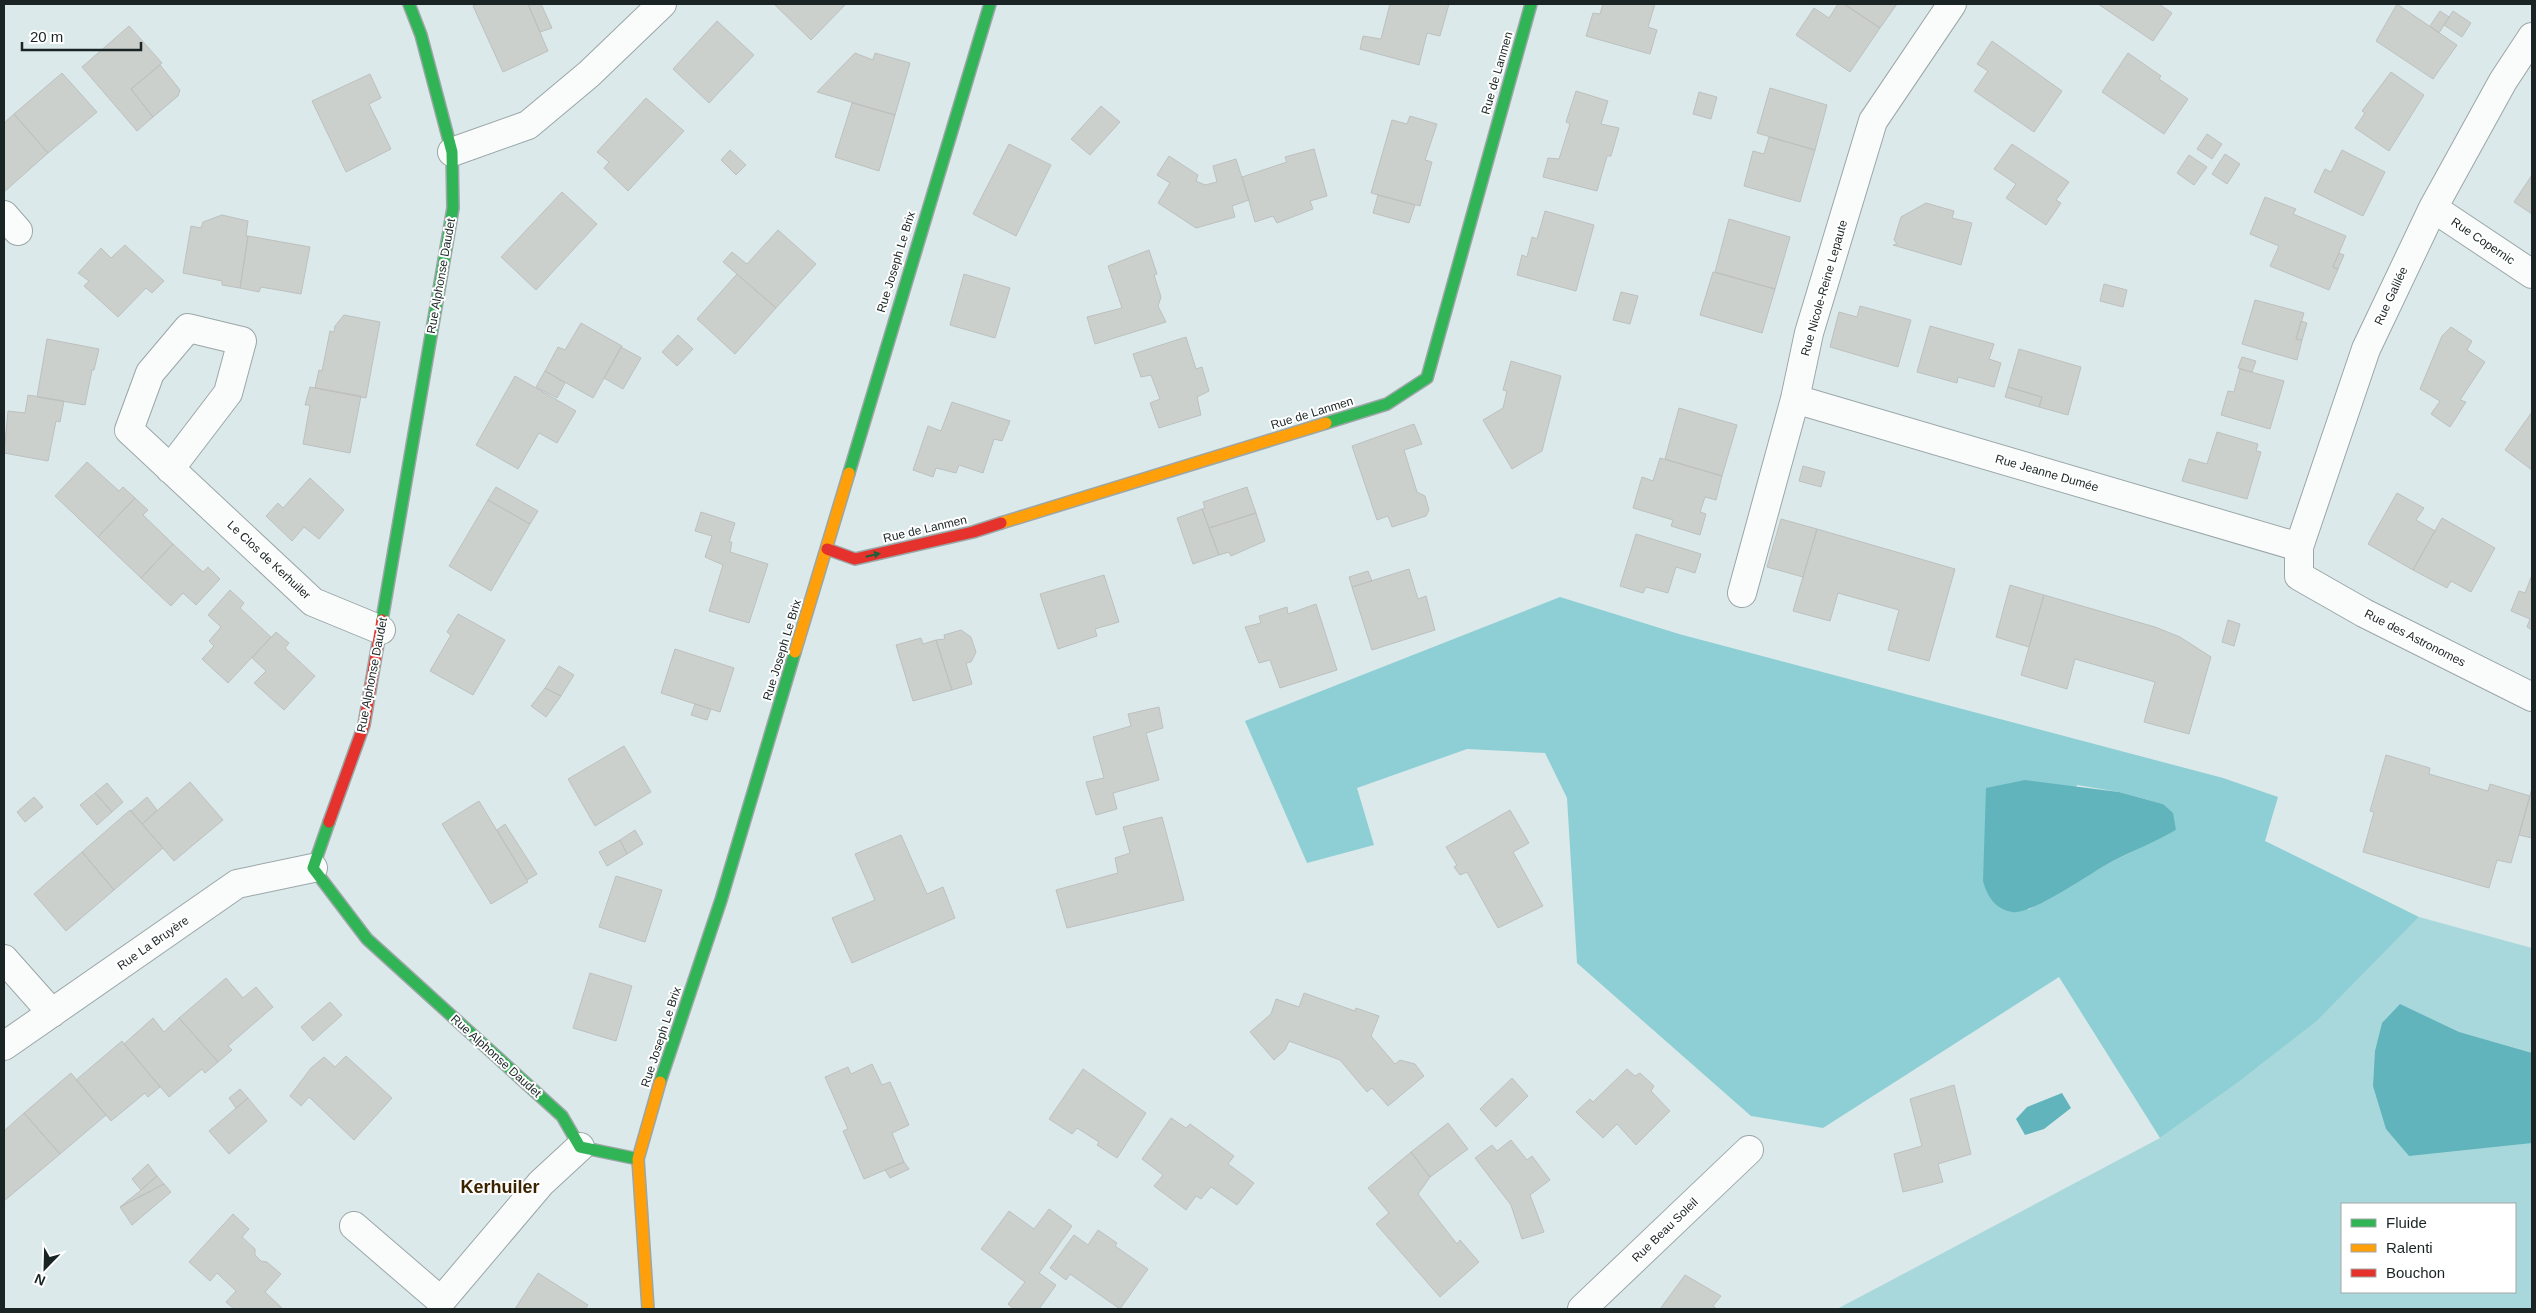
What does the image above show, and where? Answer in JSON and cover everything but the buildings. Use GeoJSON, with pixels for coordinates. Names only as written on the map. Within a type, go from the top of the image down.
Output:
{"type":"FeatureCollection","features":[{"type":"Feature","properties":{"kind":"street","name":"Rue Alphonse Daudet"},"geometry":{"type":"LineString","coordinates":[[408,4],[421,35],[452,152],[453,208],[364,725],[314,868],[367,939],[562,1116],[580,1147]]}},
{"type":"Feature","properties":{"kind":"street"},"geometry":{"type":"LineString","coordinates":[[452,152],[528,125],[589,74],[662,4]]}},
{"type":"Feature","properties":{"kind":"street","name":"Rue Joseph Le Brix"},"geometry":{"type":"LineString","coordinates":[[648,1309],[638,1158],[659,1085],[721,900],[990,4]]}},
{"type":"Feature","properties":{"kind":"street","name":"Rue de Lanmen"},"geometry":{"type":"LineString","coordinates":[[826,549],[855,559],[973,532],[1388,404],[1426,378],[1531,4]]}},
{"type":"Feature","properties":{"kind":"street","name":"Rue Nicole-Reine Lepaute"},"geometry":{"type":"LineString","coordinates":[[1742,593],[1795,399],[1809,333],[1873,121],[1952,4]]}},
{"type":"Feature","properties":{"kind":"street","name":"Rue Galilée"},"geometry":{"type":"LineString","coordinates":[[2299,576],[2299,547],[2366,349],[2433,208],[2503,81],[2532,37]]}},
{"type":"Feature","properties":{"kind":"street","name":"Rue Copernic"},"geometry":{"type":"LineString","coordinates":[[2433,208],[2532,274]]}},
{"type":"Feature","properties":{"kind":"street","name":"Le Clos de Kerhuiler"},"geometry":{"type":"LineString","coordinates":[[170,469],[228,393],[242,342],[188,328],[150,373],[129,430],[170,469],[313,602],[380,630]]}},
{"type":"Feature","properties":{"kind":"street","name":"Rue Jeanne Dumée"},"geometry":{"type":"LineString","coordinates":[[1795,399],[2299,547]]}},
{"type":"Feature","properties":{"kind":"street","name":"Rue des Astronomes"},"geometry":{"type":"LineString","coordinates":[[2299,576],[2364,613],[2532,697]]}},
{"type":"Feature","properties":{"kind":"street","name":"Rue La Bruyère"},"geometry":{"type":"LineString","coordinates":[[4,1046],[237,884],[314,868]]}},
{"type":"Feature","properties":{"kind":"street"},"geometry":{"type":"LineString","coordinates":[[4,959],[52,1013]]}},
{"type":"Feature","properties":{"kind":"street"},"geometry":{"type":"LineString","coordinates":[[354,1226],[444,1305],[541,1183],[580,1147],[638,1158]]}},
{"type":"Feature","properties":{"kind":"street","name":"Rue Beau Soleil"},"geometry":{"type":"LineString","coordinates":[[1582,1309],[1749,1150]]}},
{"type":"Feature","properties":{"kind":"shaded area"},"geometry":{"type":"Polygon","coordinates":[[[1560,597],[1679,634],[2223,778],[2278,797],[2265,841],[2419,917],[2317,1021],[2240,1081],[2160,1138],[2059,977],[1823,1128],[1751,1116],[1577,963],[1567,798],[1545,753],[1467,749],[1357,788],[1374,845],[1307,863],[1245,721],[1560,597]],[[2077,785],[2028,910],[2111,862],[2176,830],[2163,804],[2119,792],[2077,785]]]}},
{"type":"Feature","properties":{"kind":"shaded area"},"geometry":{"type":"Polygon","coordinates":[[[2025,780],[2119,792],[2163,804],[2173,813],[2176,830],[2111,862],[2046,901],[2021,911],[2012,912],[1996,905],[1987,892],[1983,881],[1986,788],[2025,780]]]}},
{"type":"Feature","properties":{"kind":"shaded area"},"geometry":{"type":"Polygon","coordinates":[[[2419,917],[2532,948],[2532,1309],[1837,1309],[2160,1138],[2240,1081],[2317,1021],[2419,917]]]}},
{"type":"Feature","properties":{"kind":"shaded area"},"geometry":{"type":"Polygon","coordinates":[[[2400,1004],[2459,1032],[2532,1053],[2532,1143],[2409,1156],[2386,1129],[2373,1086],[2375,1051],[2382,1023],[2400,1004]]]}},
{"type":"Feature","properties":{"kind":"shaded area"},"geometry":{"type":"Polygon","coordinates":[[[2062,1093],[2071,1108],[2044,1129],[2025,1135],[2016,1119],[2027,1107],[2062,1093]]]}},
{"type":"Feature","properties":{"kind":"traffic: fast"},"geometry":{"type":"LineString","coordinates":[[382,620],[453,208],[452,152],[421,35],[409,4]]}},
{"type":"Feature","properties":{"kind":"traffic: fast"},"geometry":{"type":"LineString","coordinates":[[849,473],[990,4]]}},
{"type":"Feature","properties":{"kind":"traffic: fast"},"geometry":{"type":"LineString","coordinates":[[1326,423],[1387,404],[1427,378],[1531,4]]}},
{"type":"Feature","properties":{"kind":"traffic: fast"},"geometry":{"type":"LineString","coordinates":[[660,1082],[721,900],[795,652]]}},
{"type":"Feature","properties":{"kind":"traffic: fast"},"geometry":{"type":"LineString","coordinates":[[329,822],[313,868],[367,939],[562,1116],[580,1147],[638,1159]]}},
{"type":"Feature","properties":{"kind":"traffic: slow"},"geometry":{"type":"LineString","coordinates":[[1001,523],[1326,423]]}},
{"type":"Feature","properties":{"kind":"traffic: slow"},"geometry":{"type":"LineString","coordinates":[[795,652],[849,473]]}},
{"type":"Feature","properties":{"kind":"traffic: slow"},"geometry":{"type":"LineString","coordinates":[[648,1309],[638,1159],[660,1082]]}},
{"type":"Feature","properties":{"kind":"traffic: jam"},"geometry":{"type":"LineString","coordinates":[[827,549],[855,559],[973,532],[1001,523]]}},
{"type":"Feature","properties":{"kind":"traffic: jam"},"geometry":{"type":"LineString","coordinates":[[329,822],[364,725],[382,620]]}},
{"type":"Feature","properties":{"kind":"district","name":"Kerhuiler"},"geometry":{"type":"Point","coordinates":[500,1187]}}]}
